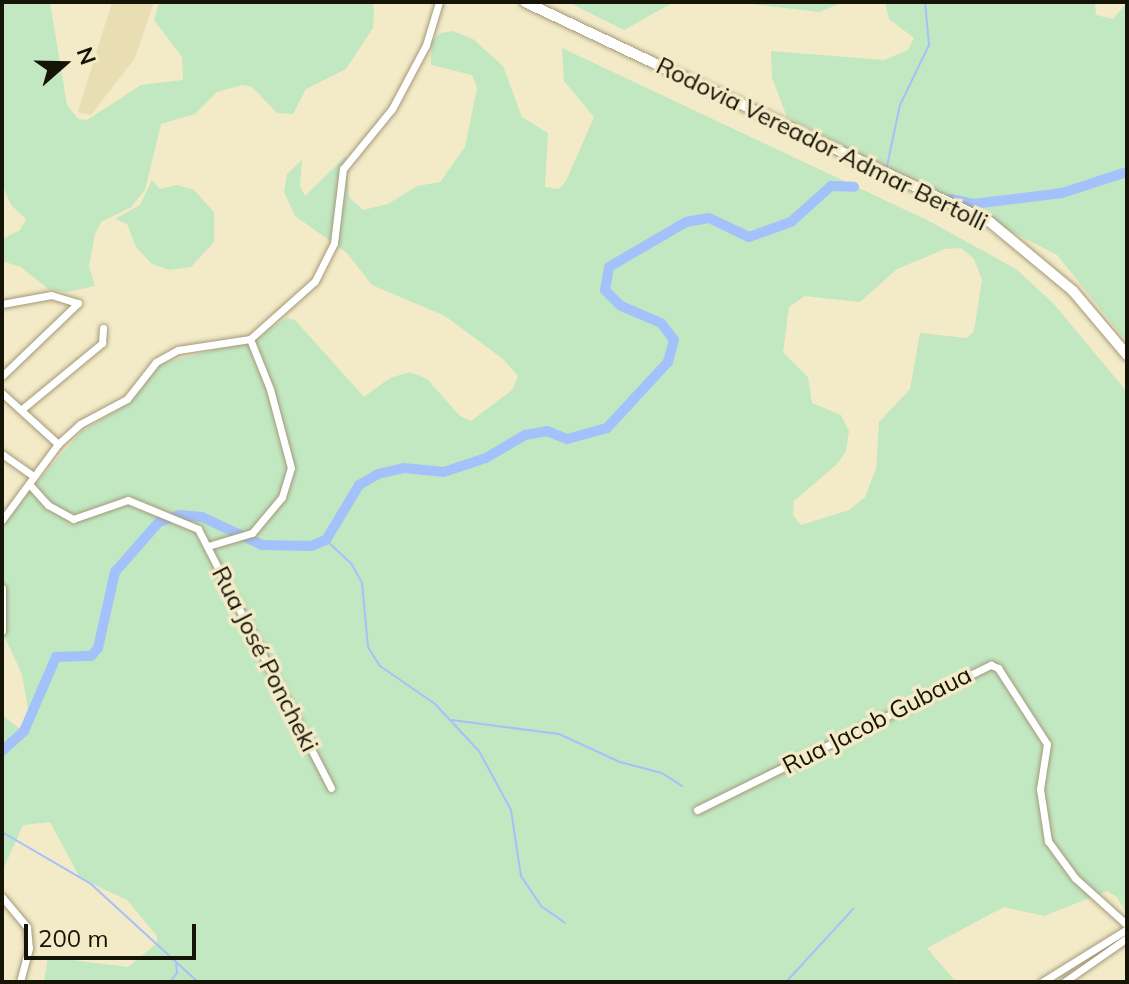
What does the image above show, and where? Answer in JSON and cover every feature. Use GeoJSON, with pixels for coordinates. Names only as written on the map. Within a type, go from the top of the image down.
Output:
{"type":"FeatureCollection","features":[{"type":"Feature","properties":{"kind":"highway","name":"Rodovia Vereador Admar Bertolli"},"geometry":{"type":"LineString","coordinates":[[525,2],[990,222],[1073,291],[1127,355]]}},
{"type":"Feature","properties":{"kind":"street"},"geometry":{"type":"LineString","coordinates":[[2,520],[58,444],[80,424],[127,399],[167,354],[250,339],[327,265],[343,169],[392,109],[426,45],[439,2]]}},
{"type":"Feature","properties":{"kind":"street"},"geometry":{"type":"LineString","coordinates":[[2,304],[42,295],[74,299],[77,309],[2,376]]}},
{"type":"Feature","properties":{"kind":"street"},"geometry":{"type":"LineString","coordinates":[[22,409],[102,343],[103,328]]}},
{"type":"Feature","properties":{"kind":"street","name":"Rua José Poncheki"},"geometry":{"type":"LineString","coordinates":[[250,339],[270,389],[291,468],[282,497],[252,533],[208,546],[331,788]]}},
{"type":"Feature","properties":{"kind":"street"},"geometry":{"type":"LineString","coordinates":[[2,393],[58,444]]}},
{"type":"Feature","properties":{"kind":"street"},"geometry":{"type":"LineString","coordinates":[[2,454],[33,476]]}},
{"type":"Feature","properties":{"kind":"street"},"geometry":{"type":"LineString","coordinates":[[30,485],[48,505],[73,519],[128,500],[198,529],[208,546]]}},
{"type":"Feature","properties":{"kind":"street"},"geometry":{"type":"LineString","coordinates":[[2,588],[2,631]]}},
{"type":"Feature","properties":{"kind":"street","name":"Rua Jacob Gubaua"},"geometry":{"type":"LineString","coordinates":[[697,810],[991,665],[998,668],[1047,744],[1040,789],[1048,841],[1075,878],[1127,927]]}},
{"type":"Feature","properties":{"kind":"street"},"geometry":{"type":"LineString","coordinates":[[2,897],[27,927],[29,948],[20,982]]}},
{"type":"Feature","properties":{"kind":"street"},"geometry":{"type":"LineString","coordinates":[[1042,982],[1127,927]]}},
{"type":"Feature","properties":{"kind":"street"},"geometry":{"type":"LineString","coordinates":[[1064,982],[1127,938]]}},
{"type":"Feature","properties":{"kind":"shaded area"},"geometry":{"type":"Polygon","coordinates":[[[112,2],[154,2],[135,58],[91,115],[78,112],[112,2]]]}},
{"type":"Feature","properties":{"kind":"green space"},"geometry":{"type":"Polygon","coordinates":[[[2,2],[50,2],[67,105],[78,119],[87,120],[141,85],[183,80],[182,57],[154,20],[159,2],[373,2],[374,14],[373,28],[346,69],[306,89],[293,114],[277,113],[252,87],[242,85],[217,92],[195,114],[161,124],[145,190],[131,207],[101,222],[95,234],[89,267],[95,286],[67,292],[48,289],[21,267],[2,261],[2,239],[20,230],[26,219],[11,205],[3,186],[2,2]]]}},
{"type":"Feature","properties":{"kind":"green space"},"geometry":{"type":"Polygon","coordinates":[[[568,2],[674,2],[624,30],[568,2]]]}},
{"type":"Feature","properties":{"kind":"green space"},"geometry":{"type":"Polygon","coordinates":[[[735,2],[844,2],[819,12],[735,2]]]}},
{"type":"Feature","properties":{"kind":"green space"},"geometry":{"type":"Polygon","coordinates":[[[885,2],[1095,2],[1096,15],[1113,19],[1127,3],[1127,342],[1057,255],[787,117],[772,78],[771,51],[884,60],[908,50],[914,38],[889,19],[885,2]]]}},
{"type":"Feature","properties":{"kind":"green space"},"geometry":{"type":"Polygon","coordinates":[[[453,31],[473,39],[503,66],[522,117],[548,133],[545,187],[559,189],[566,181],[594,117],[564,81],[562,48],[929,221],[1016,269],[1053,303],[1127,392],[1127,914],[1117,897],[1107,891],[1044,916],[1004,907],[927,948],[956,982],[44,982],[48,957],[128,967],[157,943],[157,936],[127,900],[80,878],[50,822],[23,825],[2,872],[2,715],[25,733],[30,721],[22,674],[5,638],[2,522],[82,431],[128,404],[162,363],[255,340],[286,318],[295,320],[364,397],[390,378],[410,372],[427,379],[460,416],[471,421],[512,390],[518,376],[503,359],[445,316],[372,285],[347,253],[295,216],[284,192],[287,174],[302,160],[300,186],[305,196],[346,156],[349,197],[363,210],[388,204],[417,186],[440,182],[465,147],[477,88],[472,75],[431,65],[431,42],[441,33],[453,31]],[[961,248],[945,249],[897,269],[860,302],[805,296],[789,307],[783,352],[808,377],[812,403],[841,415],[849,431],[846,451],[837,464],[794,501],[793,515],[801,525],[849,510],[865,497],[876,469],[879,422],[910,389],[920,333],[967,338],[974,331],[982,280],[974,259],[961,248]]]}},
{"type":"Feature","properties":{"kind":"green space"},"geometry":{"type":"Polygon","coordinates":[[[152,180],[160,189],[177,185],[194,190],[214,212],[214,242],[191,267],[169,270],[152,264],[136,247],[127,224],[115,219],[140,205],[152,180]]]}},
{"type":"Feature","properties":{"kind":"waterway"},"geometry":{"type":"LineString","coordinates":[[887,166],[900,105],[929,45],[925,2]]}},
{"type":"Feature","properties":{"kind":"waterway"},"geometry":{"type":"LineString","coordinates":[[950,199],[973,204],[1062,193],[1127,172]]}},
{"type":"Feature","properties":{"kind":"waterway"},"geometry":{"type":"LineString","coordinates":[[2,751],[24,731],[56,657],[91,656],[98,648],[115,572],[159,522],[179,515],[202,517],[262,545],[311,546],[326,540],[359,485],[378,474],[404,468],[444,472],[486,458],[525,435],[547,431],[567,439],[607,428],[668,362],[674,340],[661,323],[621,306],[605,290],[609,267],[686,222],[709,218],[749,237],[791,222],[831,186],[854,187]]}},
{"type":"Feature","properties":{"kind":"waterway"},"geometry":{"type":"LineString","coordinates":[[326,540],[351,563],[362,583],[368,647],[380,666],[435,704],[479,751],[511,810],[521,876],[541,906],[565,923]]}},
{"type":"Feature","properties":{"kind":"waterway"},"geometry":{"type":"LineString","coordinates":[[452,720],[559,734],[620,762],[662,773],[682,786]]}},
{"type":"Feature","properties":{"kind":"waterway"},"geometry":{"type":"LineString","coordinates":[[2,832],[91,884],[198,982]]}},
{"type":"Feature","properties":{"kind":"waterway"},"geometry":{"type":"LineString","coordinates":[[786,982],[854,908]]}},
{"type":"Feature","properties":{"kind":"waterway"},"geometry":{"type":"LineString","coordinates":[[170,982],[177,973],[176,964]]}}]}
